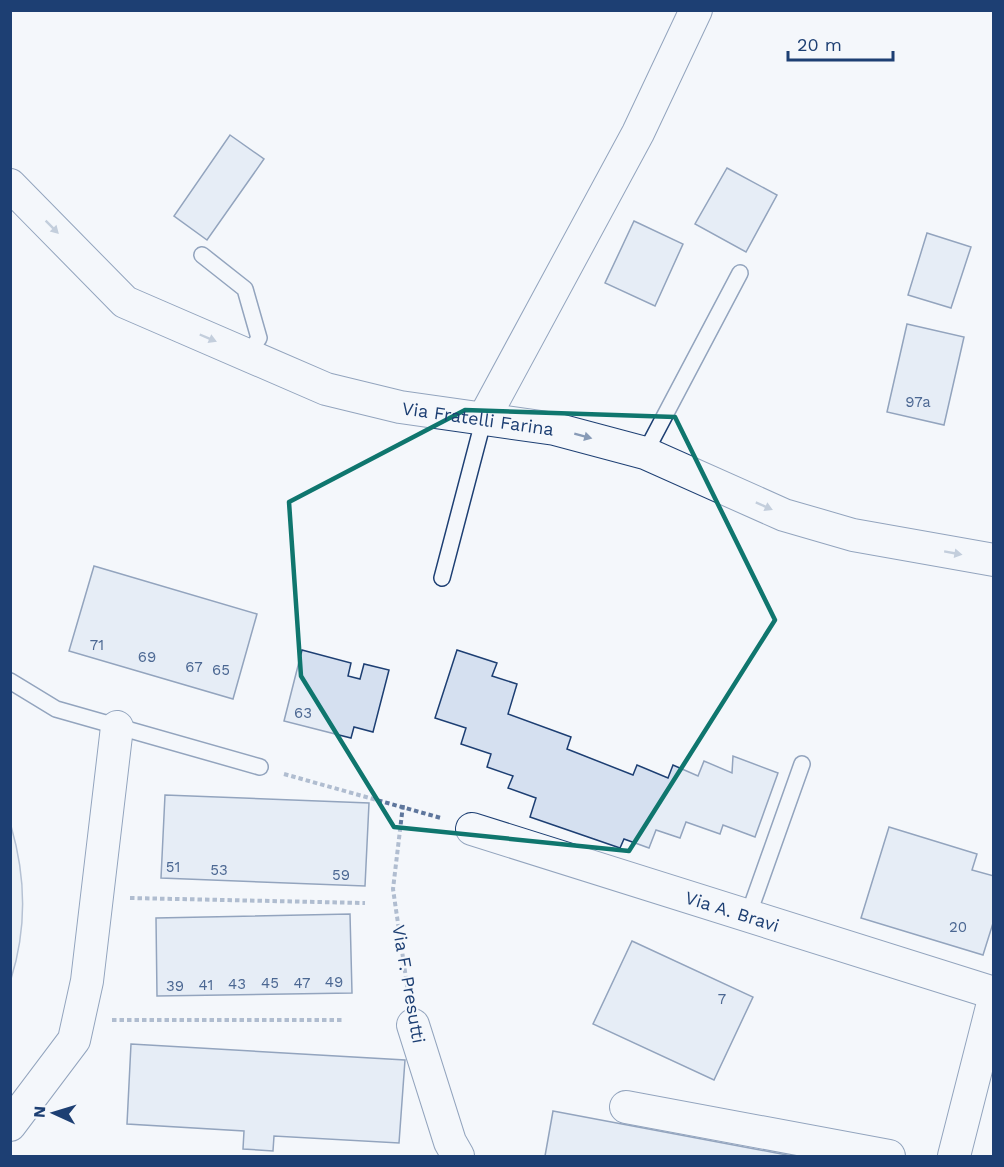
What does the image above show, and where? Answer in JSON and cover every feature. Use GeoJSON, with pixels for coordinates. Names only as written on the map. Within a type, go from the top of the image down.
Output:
{"type":"FeatureCollection","features":[{"type":"Feature","properties":{"kind":"street"},"geometry":{"type":"LineString","coordinates":[[484,418],[638,133],[696,10]]}},
{"type":"Feature","properties":{"kind":"street","name":"Via Fratelli Farina"},"geometry":{"type":"LineString","coordinates":[[10,185],[125,302],[326,389],[400,407],[555,429],[645,453],[784,515],[853,535],[993,560]]}},
{"type":"Feature","properties":{"kind":"street"},"geometry":{"type":"LineString","coordinates":[[10,1125],[74,1040],[87,981],[117,728]]}},
{"type":"Feature","properties":{"kind":"street","name":"Via A. Bravi"},"geometry":{"type":"LineString","coordinates":[[472,829],[993,993]]}},
{"type":"Feature","properties":{"kind":"street"},"geometry":{"type":"LineString","coordinates":[[954,1156],[993,999]]}},
{"type":"Feature","properties":{"kind":"street","name":"Via F. Presutti"},"geometry":{"type":"LineString","coordinates":[[413,1025],[450,1142],[458,1156]]}},
{"type":"Feature","properties":{"kind":"street"},"geometry":{"type":"LineString","coordinates":[[626,1107],[889,1156]]}},
{"type":"Feature","properties":{"kind":"lane"},"geometry":{"type":"LineString","coordinates":[[201,255],[245,289],[259,338],[248,355]]}},
{"type":"Feature","properties":{"kind":"lane"},"geometry":{"type":"LineString","coordinates":[[645,453],[740,273]]}},
{"type":"Feature","properties":{"kind":"lane"},"geometry":{"type":"LineString","coordinates":[[442,578],[484,418]]}},
{"type":"Feature","properties":{"kind":"lane"},"geometry":{"type":"LineString","coordinates":[[10,681],[56,709],[260,767]]}},
{"type":"Feature","properties":{"kind":"lane"},"geometry":{"type":"LineString","coordinates":[[748,916],[802,764]]}},
{"type":"Feature","properties":{"kind":"path"},"geometry":{"type":"LineString","coordinates":[[260,767],[403,805],[472,829]]}},
{"type":"Feature","properties":{"kind":"path","name":"Via F. Presutti"},"geometry":{"type":"LineString","coordinates":[[403,805],[393,889],[413,1025]]}},
{"type":"Feature","properties":{"kind":"path"},"geometry":{"type":"LineString","coordinates":[[96,898],[365,903]]}},
{"type":"Feature","properties":{"kind":"path"},"geometry":{"type":"LineString","coordinates":[[79,1020],[344,1020]]}},
{"type":"Feature","properties":{"kind":"highlighted area"},"geometry":{"type":"Polygon","coordinates":[[[465,410],[675,417],[775,620],[629,851],[394,827],[301,676],[289,502],[465,410]]]}},
{"type":"Feature","properties":{"kind":"shaded area"},"geometry":{"type":"Polygon","coordinates":[[[11,826],[20,864],[23,902],[20,941],[11,979],[11,826]]]}},
{"type":"Feature","properties":{"kind":"building"},"geometry":{"type":"Polygon","coordinates":[[[230,135],[264,159],[207,240],[174,216],[230,135]]]}},
{"type":"Feature","properties":{"kind":"building"},"geometry":{"type":"Polygon","coordinates":[[[727,168],[777,195],[746,252],[695,224],[727,168]]]}},
{"type":"Feature","properties":{"kind":"building"},"geometry":{"type":"Polygon","coordinates":[[[634,221],[683,244],[655,306],[605,283],[634,221]]]}},
{"type":"Feature","properties":{"kind":"building"},"geometry":{"type":"Polygon","coordinates":[[[927,233],[971,247],[951,308],[908,295],[927,233]]]}},
{"type":"Feature","properties":{"kind":"building"},"geometry":{"type":"Polygon","coordinates":[[[907,324],[964,337],[944,425],[887,412],[907,324]]]}},
{"type":"Feature","properties":{"kind":"building"},"geometry":{"type":"Polygon","coordinates":[[[94,566],[257,614],[233,699],[69,651],[94,566]]]}},
{"type":"Feature","properties":{"kind":"building"},"geometry":{"type":"Polygon","coordinates":[[[302,650],[351,663],[348,676],[360,679],[364,664],[389,670],[373,732],[354,727],[351,738],[284,721],[302,650]]]}},
{"type":"Feature","properties":{"kind":"building"},"geometry":{"type":"Polygon","coordinates":[[[457,650],[497,663],[492,676],[517,684],[508,714],[571,737],[567,749],[633,775],[637,765],[668,778],[673,765],[698,776],[704,761],[732,773],[733,756],[778,773],[755,837],[723,825],[720,834],[686,822],[680,838],[656,830],[649,848],[624,839],[620,848],[530,817],[536,798],[508,788],[513,776],[487,767],[491,754],[461,744],[466,728],[435,718],[457,650]]]}},
{"type":"Feature","properties":{"kind":"building"},"geometry":{"type":"Polygon","coordinates":[[[165,795],[369,803],[365,886],[161,878],[165,795]]]}},
{"type":"Feature","properties":{"kind":"building"},"geometry":{"type":"Polygon","coordinates":[[[889,827],[977,854],[972,870],[994,876],[994,920],[983,955],[861,918],[889,827]]]}},
{"type":"Feature","properties":{"kind":"building"},"geometry":{"type":"Polygon","coordinates":[[[350,914],[352,993],[157,996],[156,918],[350,914]]]}},
{"type":"Feature","properties":{"kind":"building"},"geometry":{"type":"Polygon","coordinates":[[[632,941],[753,997],[714,1080],[593,1024],[632,941]]]}},
{"type":"Feature","properties":{"kind":"building"},"geometry":{"type":"Polygon","coordinates":[[[131,1044],[405,1060],[399,1143],[274,1136],[273,1151],[243,1149],[244,1131],[127,1124],[131,1044]]]}},
{"type":"Feature","properties":{"kind":"building"},"geometry":{"type":"Polygon","coordinates":[[[553,1111],[792,1156],[545,1156],[553,1111]]]}}]}
